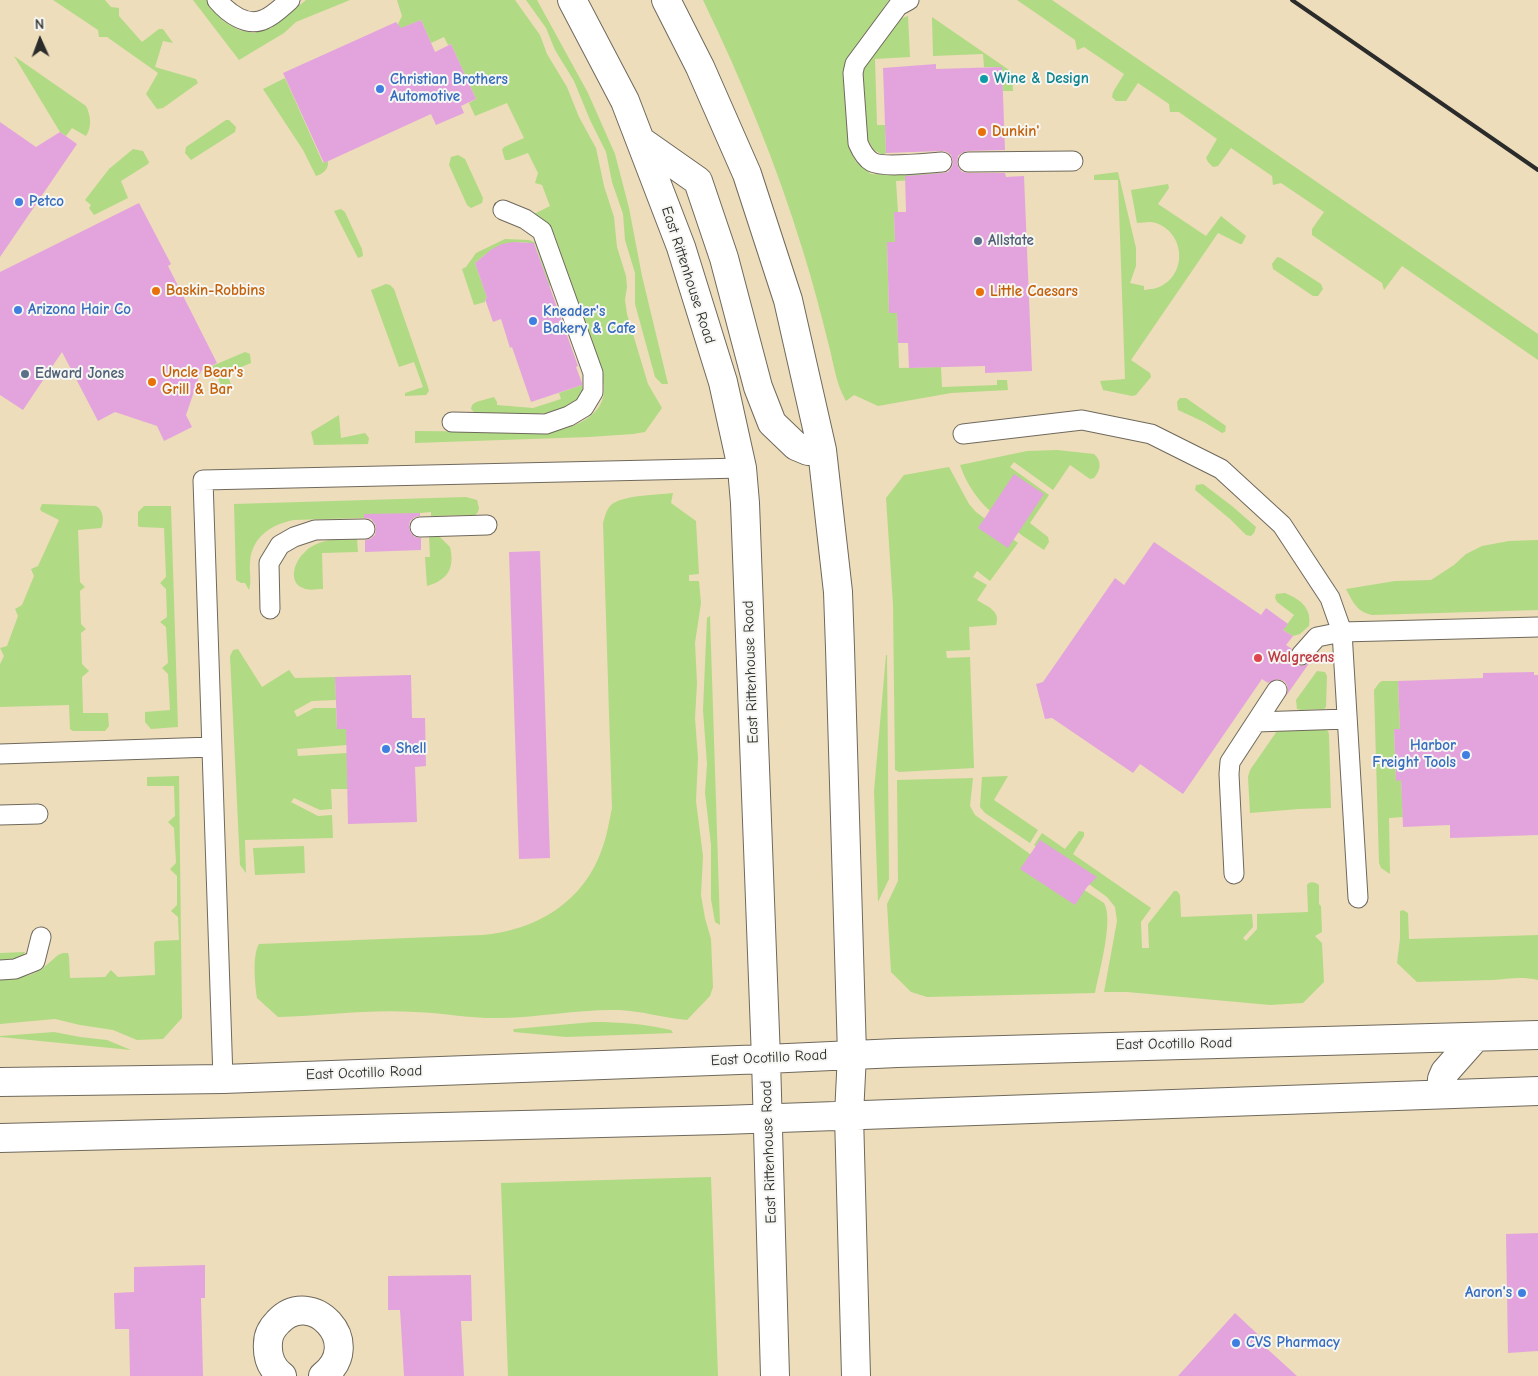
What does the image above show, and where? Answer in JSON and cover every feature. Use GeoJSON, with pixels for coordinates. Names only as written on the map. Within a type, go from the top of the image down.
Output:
{"type":"FeatureCollection","features":[{"type":"Feature","properties":{"kind":"main road","name":"East Rittenhouse Road"},"geometry":{"type":"LineString","coordinates":[[572,0],[625,101],[681,247],[723,382],[742,468],[745,503],[766,1059],[775,1376]]}},
{"type":"Feature","properties":{"kind":"main road"},"geometry":{"type":"LineString","coordinates":[[666,0],[700,67],[747,174],[788,300],[822,450],[838,592],[852,1054],[849,1115],[856,1376]]}},
{"type":"Feature","properties":{"kind":"main road"},"geometry":{"type":"LineString","coordinates":[[641,140],[698,181],[724,258],[758,387],[772,423],[796,446],[808,451],[822,450]]}},
{"type":"Feature","properties":{"kind":"main road","name":"East Ocotillo Road"},"geometry":{"type":"LineString","coordinates":[[0,1082],[224,1079],[766,1059],[852,1054],[1538,1035]]}},
{"type":"Feature","properties":{"kind":"main road"},"geometry":{"type":"LineString","coordinates":[[1441,1094],[1442,1079],[1445,1072],[1476,1037]]}},
{"type":"Feature","properties":{"kind":"main road"},"geometry":{"type":"LineString","coordinates":[[0,1138],[768,1118],[1538,1091]]}},
{"type":"Feature","properties":{"kind":"main road"},"geometry":{"type":"LineString","coordinates":[[282,1376],[271,1363],[267,1351],[268,1339],[273,1327],[281,1318],[292,1312],[305,1311],[317,1314],[327,1320],[334,1329],[338,1339],[339,1350],[336,1361],[330,1371],[323,1376]]}},
{"type":"Feature","properties":{"kind":"lane"},"geometry":{"type":"LineString","coordinates":[[217,0],[229,13],[247,21],[265,20],[290,0]]}},
{"type":"Feature","properties":{"kind":"lane"},"geometry":{"type":"LineString","coordinates":[[909,0],[898,6],[855,64],[853,73],[858,143],[863,153],[872,162],[883,164],[942,162]]}},
{"type":"Feature","properties":{"kind":"lane"},"geometry":{"type":"LineString","coordinates":[[968,162],[1073,161]]}},
{"type":"Feature","properties":{"kind":"lane"},"geometry":{"type":"LineString","coordinates":[[452,422],[546,424],[569,416],[584,407],[594,392],[593,373],[542,231],[525,219],[503,210]]}},
{"type":"Feature","properties":{"kind":"lane"},"geometry":{"type":"LineString","coordinates":[[963,434],[1082,420],[1151,434],[1222,469],[1282,525],[1330,598],[1342,632],[1358,898]]}},
{"type":"Feature","properties":{"kind":"lane"},"geometry":{"type":"LineString","coordinates":[[224,1079],[204,480],[742,468]]}},
{"type":"Feature","properties":{"kind":"lane"},"geometry":{"type":"LineString","coordinates":[[420,527],[487,525]]}},
{"type":"Feature","properties":{"kind":"lane"},"geometry":{"type":"LineString","coordinates":[[270,609],[268,563],[280,545],[294,537],[315,530],[364,529]]}},
{"type":"Feature","properties":{"kind":"lane"},"geometry":{"type":"LineString","coordinates":[[1301,656],[1317,637],[1342,632],[1538,627]]}},
{"type":"Feature","properties":{"kind":"lane"},"geometry":{"type":"LineString","coordinates":[[1234,874],[1230,762],[1277,690]]}},
{"type":"Feature","properties":{"kind":"lane"},"geometry":{"type":"LineString","coordinates":[[1256,722],[1347,719]]}},
{"type":"Feature","properties":{"kind":"lane"},"geometry":{"type":"LineString","coordinates":[[0,754],[212,747]]}},
{"type":"Feature","properties":{"kind":"lane"},"geometry":{"type":"LineString","coordinates":[[0,815],[38,814]]}},
{"type":"Feature","properties":{"kind":"lane"},"geometry":{"type":"LineString","coordinates":[[0,970],[14,969],[35,961],[41,937]]}},
{"type":"Feature","properties":{"kind":"green space"},"geometry":{"type":"Polygon","coordinates":[[[53,0],[105,0],[111,7],[119,8],[119,16],[142,42],[159,29],[163,29],[173,43],[163,41],[155,67],[196,79],[198,83],[163,108],[157,109],[146,94],[158,73],[107,37],[99,37],[98,30],[53,0]]]}},
{"type":"Feature","properties":{"kind":"green space"},"geometry":{"type":"Polygon","coordinates":[[[193,0],[207,0],[223,21],[239,30],[254,33],[271,28],[306,0],[350,0],[296,22],[284,33],[239,60],[193,0]]]}},
{"type":"Feature","properties":{"kind":"green space"},"geometry":{"type":"Polygon","coordinates":[[[397,0],[515,0],[540,35],[547,54],[567,87],[579,117],[596,148],[604,186],[614,217],[617,247],[626,276],[625,300],[627,314],[648,384],[662,408],[645,432],[589,437],[415,443],[415,431],[548,432],[576,425],[598,409],[603,399],[604,385],[555,236],[549,226],[530,216],[550,206],[542,185],[535,183],[538,173],[528,153],[505,160],[502,150],[504,147],[524,138],[507,103],[475,116],[469,103],[476,99],[451,44],[448,45],[444,37],[431,43],[421,20],[400,29],[398,24],[402,16],[397,0]]]}},
{"type":"Feature","properties":{"kind":"green space"},"geometry":{"type":"Polygon","coordinates":[[[526,0],[537,0],[588,93],[615,154],[629,208],[642,276],[668,384],[662,384],[655,377],[635,304],[635,273],[625,240],[623,214],[612,182],[606,152],[574,81],[555,50],[546,28],[526,0]]]}},
{"type":"Feature","properties":{"kind":"green space"},"geometry":{"type":"Polygon","coordinates":[[[703,0],[889,0],[851,56],[845,75],[848,145],[856,162],[871,174],[942,173],[943,179],[896,181],[898,212],[894,213],[895,242],[887,243],[889,313],[897,313],[899,368],[941,367],[942,387],[997,385],[997,380],[1007,380],[1008,390],[951,393],[878,406],[854,395],[846,401],[838,381],[810,275],[782,186],[732,62],[703,0]]]}},
{"type":"Feature","properties":{"kind":"green space"},"geometry":{"type":"Polygon","coordinates":[[[1017,0],[1052,0],[1538,334],[1538,360],[1402,266],[1384,290],[1382,283],[1312,235],[1312,229],[1324,212],[1281,183],[1273,185],[1272,176],[1231,148],[1218,166],[1213,167],[1206,158],[1217,139],[1179,112],[1170,112],[1169,104],[1138,83],[1126,101],[1116,101],[1112,97],[1113,92],[1124,74],[1084,47],[1077,50],[1075,40],[1017,0]]]}},
{"type":"Feature","properties":{"kind":"green space"},"geometry":{"type":"Polygon","coordinates":[[[908,16],[910,57],[875,59],[877,125],[885,125],[886,153],[883,155],[874,150],[865,135],[863,72],[897,23],[902,18],[908,16]]]}},
{"type":"Feature","properties":{"kind":"green space"},"geometry":{"type":"Polygon","coordinates":[[[932,17],[1012,72],[1013,91],[1003,91],[1002,67],[984,67],[983,54],[933,56],[932,17]]]}},
{"type":"Feature","properties":{"kind":"green space"},"geometry":{"type":"Polygon","coordinates":[[[14,56],[86,106],[90,121],[86,136],[72,128],[66,136],[60,132],[14,56]]]}},
{"type":"Feature","properties":{"kind":"green space"},"geometry":{"type":"Polygon","coordinates":[[[285,78],[323,163],[328,161],[325,171],[316,176],[303,150],[263,89],[285,78]]]}},
{"type":"Feature","properties":{"kind":"green space"},"geometry":{"type":"Polygon","coordinates":[[[226,120],[229,120],[236,127],[235,132],[191,160],[185,153],[186,147],[226,120]]]}},
{"type":"Feature","properties":{"kind":"green space"},"geometry":{"type":"Polygon","coordinates":[[[133,149],[143,151],[149,162],[121,181],[128,198],[94,215],[89,208],[91,205],[85,200],[109,169],[133,149]]]}},
{"type":"Feature","properties":{"kind":"green space"},"geometry":{"type":"Polygon","coordinates":[[[458,155],[465,159],[483,198],[482,203],[471,208],[467,205],[449,165],[451,157],[458,155]]]}},
{"type":"Feature","properties":{"kind":"green space"},"geometry":{"type":"Polygon","coordinates":[[[1118,172],[1136,248],[1136,266],[1130,283],[1144,286],[1144,290],[1163,285],[1171,278],[1179,261],[1179,252],[1172,234],[1165,228],[1154,222],[1137,223],[1131,190],[1168,184],[1169,188],[1158,204],[1206,236],[1221,216],[1246,236],[1242,244],[1240,244],[1218,233],[1131,360],[1150,373],[1151,377],[1136,395],[1132,396],[1103,390],[1100,381],[1125,379],[1118,180],[1094,180],[1094,175],[1118,172]]]}},
{"type":"Feature","properties":{"kind":"green space"},"geometry":{"type":"Polygon","coordinates":[[[341,209],[345,212],[362,249],[363,256],[358,258],[334,211],[341,209]]]}},
{"type":"Feature","properties":{"kind":"green space"},"geometry":{"type":"Polygon","coordinates":[[[505,239],[529,240],[537,243],[554,285],[549,286],[535,244],[526,242],[510,243],[489,252],[475,263],[487,298],[485,302],[474,305],[462,269],[466,267],[476,253],[505,239]]]}},
{"type":"Feature","properties":{"kind":"green space"},"geometry":{"type":"Polygon","coordinates":[[[1277,257],[1321,284],[1323,289],[1318,296],[1313,296],[1273,269],[1272,264],[1277,257]]]}},
{"type":"Feature","properties":{"kind":"green space"},"geometry":{"type":"Polygon","coordinates":[[[386,284],[394,289],[428,387],[429,391],[426,395],[405,396],[405,393],[423,387],[414,362],[399,367],[371,290],[386,284]]]}},
{"type":"Feature","properties":{"kind":"green space"},"geometry":{"type":"Polygon","coordinates":[[[245,352],[250,354],[251,363],[227,373],[231,385],[223,389],[212,366],[245,352]]]}},
{"type":"Feature","properties":{"kind":"green space"},"geometry":{"type":"Polygon","coordinates":[[[582,385],[583,393],[573,405],[551,412],[539,414],[475,413],[471,409],[472,405],[476,402],[494,397],[497,405],[533,408],[561,399],[559,393],[582,385]]]}},
{"type":"Feature","properties":{"kind":"green space"},"geometry":{"type":"Polygon","coordinates":[[[1180,398],[1186,398],[1226,426],[1225,432],[1222,433],[1178,410],[1177,402],[1180,398]]]}},
{"type":"Feature","properties":{"kind":"green space"},"geometry":{"type":"Polygon","coordinates":[[[339,415],[341,438],[365,433],[369,438],[368,444],[314,445],[311,432],[339,415]]]}},
{"type":"Feature","properties":{"kind":"green space"},"geometry":{"type":"Polygon","coordinates":[[[1057,450],[1094,454],[1099,463],[1099,469],[1094,478],[1090,479],[1070,465],[1053,490],[1014,462],[1010,467],[1049,495],[1030,523],[1048,537],[1049,542],[1044,550],[994,515],[984,505],[966,480],[960,465],[1027,451],[1057,450]]]}},
{"type":"Feature","properties":{"kind":"green space"},"geometry":{"type":"Polygon","coordinates":[[[949,467],[969,504],[976,512],[1018,543],[990,581],[977,571],[973,577],[987,585],[977,600],[995,613],[997,616],[996,625],[969,627],[970,650],[946,651],[947,658],[970,657],[974,768],[899,772],[895,770],[893,605],[886,498],[904,475],[949,467]]]}},
{"type":"Feature","properties":{"kind":"green space"},"geometry":{"type":"Polygon","coordinates":[[[1203,484],[1256,527],[1251,536],[1246,535],[1195,490],[1196,485],[1203,484]]]}},
{"type":"Feature","properties":{"kind":"green space"},"geometry":{"type":"Polygon","coordinates":[[[673,493],[671,503],[696,521],[699,574],[689,575],[689,581],[699,581],[701,603],[695,643],[697,683],[695,718],[698,758],[696,801],[703,856],[701,895],[711,939],[713,987],[710,996],[687,1020],[619,1010],[502,1018],[398,1011],[278,1017],[257,998],[255,955],[259,944],[482,935],[502,932],[539,920],[570,898],[583,884],[594,868],[602,849],[612,808],[603,523],[611,505],[623,499],[673,493]]]}},
{"type":"Feature","properties":{"kind":"green space"},"geometry":{"type":"Polygon","coordinates":[[[466,497],[477,500],[479,508],[475,515],[431,516],[431,512],[420,513],[420,516],[294,520],[286,522],[264,533],[254,546],[251,554],[249,590],[245,583],[236,580],[234,504],[466,497]]]}},
{"type":"Feature","properties":{"kind":"green space"},"geometry":{"type":"Polygon","coordinates":[[[42,504],[96,506],[102,513],[103,523],[101,528],[78,530],[80,582],[85,587],[80,591],[81,624],[86,629],[81,633],[82,664],[89,671],[82,677],[83,713],[108,713],[109,726],[105,731],[73,731],[70,729],[69,705],[0,707],[0,664],[4,656],[0,648],[7,646],[18,616],[15,609],[22,605],[34,576],[31,569],[38,566],[59,520],[41,511],[42,504]]]}},
{"type":"Feature","properties":{"kind":"green space"},"geometry":{"type":"Polygon","coordinates":[[[144,506],[171,506],[178,727],[151,729],[145,722],[145,712],[170,710],[168,674],[162,668],[168,663],[166,627],[160,622],[167,617],[166,589],[160,583],[166,577],[164,528],[138,526],[138,512],[144,506]]]}},
{"type":"Feature","properties":{"kind":"green space"},"geometry":{"type":"Polygon","coordinates":[[[438,535],[450,547],[450,567],[445,577],[427,586],[425,557],[430,557],[429,536],[438,535]]]}},
{"type":"Feature","properties":{"kind":"green space"},"geometry":{"type":"Polygon","coordinates":[[[357,539],[358,552],[322,553],[323,589],[303,588],[295,581],[294,571],[298,560],[308,549],[330,540],[357,539]]]}},
{"type":"Feature","properties":{"kind":"green space"},"geometry":{"type":"Polygon","coordinates":[[[1538,540],[1538,610],[1372,615],[1359,609],[1346,589],[1395,581],[1431,580],[1454,565],[1466,554],[1482,546],[1509,541],[1538,540]]]}},
{"type":"Feature","properties":{"kind":"green space"},"geometry":{"type":"Polygon","coordinates":[[[1285,593],[1300,601],[1309,614],[1309,626],[1300,634],[1293,636],[1283,630],[1294,615],[1277,602],[1275,598],[1276,594],[1285,593]]]}},
{"type":"Feature","properties":{"kind":"green space"},"geometry":{"type":"Polygon","coordinates":[[[710,616],[720,925],[715,922],[711,899],[711,845],[705,793],[707,764],[703,710],[707,618],[710,616]]]}},
{"type":"Feature","properties":{"kind":"green space"},"geometry":{"type":"Polygon","coordinates":[[[238,649],[262,687],[289,670],[295,678],[335,677],[336,700],[312,701],[294,711],[297,717],[314,708],[336,708],[337,728],[346,729],[347,745],[297,749],[298,756],[347,753],[348,789],[331,789],[332,809],[320,810],[294,798],[291,802],[318,816],[332,815],[333,838],[245,840],[246,873],[240,865],[230,656],[233,650],[238,649]]]}},
{"type":"Feature","properties":{"kind":"green space"},"geometry":{"type":"Polygon","coordinates":[[[886,655],[889,879],[878,902],[874,791],[886,655]]]}},
{"type":"Feature","properties":{"kind":"green space"},"geometry":{"type":"Polygon","coordinates":[[[1317,671],[1325,672],[1327,676],[1326,707],[1324,709],[1297,709],[1296,700],[1317,671]]]}},
{"type":"Feature","properties":{"kind":"green space"},"geometry":{"type":"Polygon","coordinates":[[[1382,681],[1398,681],[1400,729],[1394,730],[1396,780],[1401,780],[1403,817],[1389,818],[1390,874],[1381,868],[1379,863],[1374,690],[1382,681]]]}},
{"type":"Feature","properties":{"kind":"green space"},"geometry":{"type":"Polygon","coordinates":[[[1322,728],[1328,731],[1329,735],[1331,808],[1250,813],[1248,777],[1250,770],[1277,731],[1322,728]]]}},
{"type":"Feature","properties":{"kind":"green space"},"geometry":{"type":"Polygon","coordinates":[[[179,776],[182,1018],[163,1039],[137,1040],[113,1030],[55,1019],[0,1024],[0,979],[30,975],[42,969],[63,953],[68,953],[70,978],[105,977],[111,970],[118,977],[155,975],[154,943],[156,941],[179,940],[178,917],[171,911],[177,905],[177,876],[170,869],[176,863],[174,828],[168,822],[175,816],[174,786],[147,786],[147,777],[179,776]]]}},
{"type":"Feature","properties":{"kind":"green space"},"geometry":{"type":"Polygon","coordinates":[[[1008,776],[994,800],[1038,830],[1030,843],[985,813],[980,807],[982,777],[1008,776]]]}},
{"type":"Feature","properties":{"kind":"green space"},"geometry":{"type":"Polygon","coordinates":[[[973,778],[970,806],[975,815],[1104,903],[1107,911],[1107,933],[1095,993],[927,997],[911,992],[891,972],[887,904],[898,881],[897,780],[973,778]]]}},
{"type":"Feature","properties":{"kind":"green space"},"geometry":{"type":"Polygon","coordinates":[[[1079,831],[1084,832],[1084,836],[1073,854],[1151,908],[1141,922],[1142,948],[1149,948],[1148,924],[1174,891],[1177,891],[1180,895],[1181,917],[1252,914],[1253,927],[1243,938],[1246,941],[1257,929],[1257,914],[1308,912],[1307,885],[1311,882],[1319,885],[1322,932],[1315,936],[1322,943],[1324,982],[1303,1003],[1270,1005],[1127,992],[1104,992],[1117,921],[1115,907],[1107,897],[1034,845],[1042,833],[1065,849],[1079,831]]]}},
{"type":"Feature","properties":{"kind":"green space"},"geometry":{"type":"Polygon","coordinates":[[[304,846],[305,873],[255,875],[253,848],[304,846]]]}},
{"type":"Feature","properties":{"kind":"green space"},"geometry":{"type":"Polygon","coordinates":[[[1403,910],[1408,913],[1409,939],[1538,935],[1538,980],[1521,978],[1417,982],[1397,963],[1400,939],[1400,911],[1403,910]]]}},
{"type":"Feature","properties":{"kind":"green space"},"geometry":{"type":"Polygon","coordinates":[[[25,952],[22,957],[0,961],[0,953],[25,952]]]}},
{"type":"Feature","properties":{"kind":"green space"},"geometry":{"type":"Polygon","coordinates":[[[593,1022],[642,1025],[671,1030],[673,1033],[566,1037],[514,1032],[513,1030],[593,1022]]]}},
{"type":"Feature","properties":{"kind":"green space"},"geometry":{"type":"Polygon","coordinates":[[[54,1032],[107,1040],[131,1050],[0,1037],[54,1032]]]}},
{"type":"Feature","properties":{"kind":"green space"},"geometry":{"type":"Polygon","coordinates":[[[711,1177],[718,1376],[508,1376],[501,1183],[711,1177]]]}},
{"type":"Feature","properties":{"kind":"building","name":"Christian Brothers Automotive"},"geometry":{"type":"Polygon","coordinates":[[[421,20],[435,52],[451,44],[476,99],[461,106],[464,113],[436,125],[431,114],[324,163],[283,73],[396,22],[401,28],[421,20]]]}},
{"type":"Feature","properties":{"kind":"building"},"geometry":{"type":"Polygon","coordinates":[[[936,64],[936,69],[1002,67],[1005,150],[967,151],[958,156],[957,163],[962,172],[1005,173],[1006,177],[1024,176],[1032,371],[985,373],[985,366],[909,368],[908,343],[898,343],[897,313],[889,313],[887,242],[895,242],[894,212],[906,212],[905,176],[948,172],[953,162],[951,155],[942,151],[886,153],[883,68],[936,64]]]}},
{"type":"Feature","properties":{"kind":"building","name":"Petco"},"geometry":{"type":"Polygon","coordinates":[[[0,122],[36,147],[60,132],[77,144],[0,257],[0,122]]]}},
{"type":"Feature","properties":{"kind":"building"},"geometry":{"type":"Polygon","coordinates":[[[139,203],[171,264],[168,266],[217,363],[201,371],[186,415],[192,427],[164,441],[157,426],[115,412],[98,421],[62,352],[23,410],[0,395],[0,272],[139,203]]]}},
{"type":"Feature","properties":{"kind":"building","name":"Kneader's Bakery & Cafe"},"geometry":{"type":"Polygon","coordinates":[[[513,242],[534,243],[578,366],[576,367],[582,383],[582,385],[531,402],[501,319],[493,322],[475,263],[492,249],[502,244],[513,242]]]}},
{"type":"Feature","properties":{"kind":"building"},"geometry":{"type":"Polygon","coordinates":[[[1014,474],[1044,494],[1008,548],[978,528],[1014,474]]]}},
{"type":"Feature","properties":{"kind":"building"},"geometry":{"type":"Polygon","coordinates":[[[420,513],[420,516],[410,521],[409,527],[415,537],[421,538],[421,550],[365,552],[365,540],[375,535],[376,528],[371,519],[364,518],[364,514],[420,513]]]}},
{"type":"Feature","properties":{"kind":"building"},"geometry":{"type":"Polygon","coordinates":[[[1154,542],[1261,615],[1266,608],[1288,624],[1283,630],[1293,636],[1286,645],[1292,649],[1290,653],[1291,659],[1294,664],[1299,666],[1310,662],[1286,696],[1288,690],[1284,681],[1277,679],[1268,683],[1262,679],[1183,794],[1140,764],[1133,773],[1052,718],[1045,719],[1036,684],[1043,682],[1115,578],[1124,585],[1154,542]]]}},
{"type":"Feature","properties":{"kind":"building"},"geometry":{"type":"Polygon","coordinates":[[[540,551],[550,858],[519,859],[509,552],[540,551]]]}},
{"type":"Feature","properties":{"kind":"building","name":"Harbor Freight Tools"},"geometry":{"type":"Polygon","coordinates":[[[1534,672],[1534,675],[1538,675],[1538,835],[1450,838],[1450,825],[1403,827],[1401,780],[1396,781],[1394,729],[1400,729],[1398,681],[1483,678],[1483,673],[1534,672]]]}},
{"type":"Feature","properties":{"kind":"building","name":"Shell"},"geometry":{"type":"Polygon","coordinates":[[[411,675],[412,718],[425,718],[426,766],[415,767],[417,822],[348,824],[346,729],[337,729],[335,677],[411,675]]]}},
{"type":"Feature","properties":{"kind":"building"},"geometry":{"type":"Polygon","coordinates":[[[1040,840],[1097,877],[1087,887],[1075,905],[1020,869],[1040,840]]]}},
{"type":"Feature","properties":{"kind":"building","name":"Aaron's"},"geometry":{"type":"Polygon","coordinates":[[[1538,1233],[1538,1351],[1508,1353],[1506,1234],[1538,1233]]]}},
{"type":"Feature","properties":{"kind":"building"},"geometry":{"type":"Polygon","coordinates":[[[205,1265],[205,1298],[201,1298],[203,1376],[130,1376],[129,1329],[115,1329],[114,1293],[134,1292],[134,1267],[205,1265]]]}},
{"type":"Feature","properties":{"kind":"building"},"geometry":{"type":"Polygon","coordinates":[[[471,1275],[472,1321],[461,1321],[464,1376],[404,1376],[400,1310],[388,1310],[388,1276],[471,1275]]]}},
{"type":"Feature","properties":{"kind":"building","name":"CVS Pharmacy"},"geometry":{"type":"Polygon","coordinates":[[[1235,1313],[1266,1342],[1263,1345],[1297,1376],[1178,1376],[1235,1313]]]}},
{"type":"Feature","properties":{"kind":"railway"},"geometry":{"type":"LineString","coordinates":[[1292,0],[1538,170]]}},
{"type":"Feature","properties":{"kind":"place","name":"Wine & Design"},"geometry":{"type":"Point","coordinates":[984,79]}},
{"type":"Feature","properties":{"kind":"place","name":"Christian Brothers Automotive"},"geometry":{"type":"Point","coordinates":[380,89]}},
{"type":"Feature","properties":{"kind":"place","name":"Dunkin'"},"geometry":{"type":"Point","coordinates":[982,132]}},
{"type":"Feature","properties":{"kind":"place","name":"Petco"},"geometry":{"type":"Point","coordinates":[19,202]}},
{"type":"Feature","properties":{"kind":"place","name":"Allstate"},"geometry":{"type":"Point","coordinates":[978,241]}},
{"type":"Feature","properties":{"kind":"place","name":"Baskin-Robbins"},"geometry":{"type":"Point","coordinates":[156,291]}},
{"type":"Feature","properties":{"kind":"place","name":"Little Caesars"},"geometry":{"type":"Point","coordinates":[980,292]}},
{"type":"Feature","properties":{"kind":"place","name":"Arizona Hair Co"},"geometry":{"type":"Point","coordinates":[18,310]}},
{"type":"Feature","properties":{"kind":"place","name":"Kneader's Bakery & Cafe"},"geometry":{"type":"Point","coordinates":[533,321]}},
{"type":"Feature","properties":{"kind":"place","name":"Edward Jones"},"geometry":{"type":"Point","coordinates":[25,374]}},
{"type":"Feature","properties":{"kind":"place","name":"Uncle Bear's Grill & Bar"},"geometry":{"type":"Point","coordinates":[152,382]}},
{"type":"Feature","properties":{"kind":"place","name":"Walgreens"},"geometry":{"type":"Point","coordinates":[1258,658]}},
{"type":"Feature","properties":{"kind":"place","name":"Shell"},"geometry":{"type":"Point","coordinates":[386,749]}},
{"type":"Feature","properties":{"kind":"place","name":"Harbor Freight Tools"},"geometry":{"type":"Point","coordinates":[1466,755]}},
{"type":"Feature","properties":{"kind":"place","name":"Aaron's"},"geometry":{"type":"Point","coordinates":[1522,1293]}},
{"type":"Feature","properties":{"kind":"place","name":"CVS Pharmacy"},"geometry":{"type":"Point","coordinates":[1236,1343]}}]}
